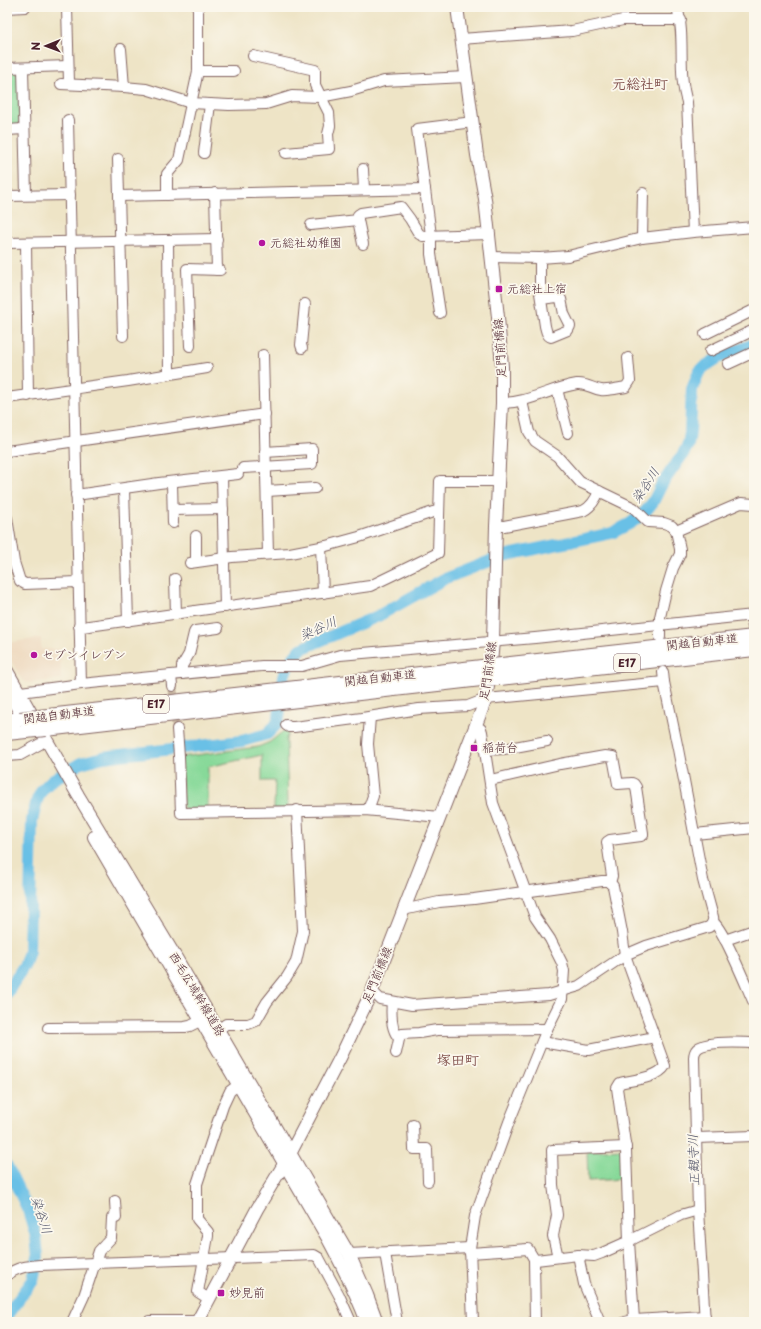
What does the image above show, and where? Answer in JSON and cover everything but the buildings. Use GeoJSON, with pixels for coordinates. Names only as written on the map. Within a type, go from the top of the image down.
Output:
{"type":"FeatureCollection","features":[{"type":"Feature","properties":{"kind":"highway","name":"関越自動車道"},"geometry":{"type":"LineString","coordinates":[[501,671],[753,632]]}},
{"type":"Feature","properties":{"kind":"highway","name":"関越自動車道"},"geometry":{"type":"LineString","coordinates":[[7,733],[17,724],[43,723],[481,673],[754,649]]}},
{"type":"Feature","properties":{"kind":"main road","name":"足門前橋線"},"geometry":{"type":"LineString","coordinates":[[197,1322],[257,1209],[290,1154],[341,1056],[372,990],[486,699],[493,641],[495,546],[502,403],[501,352],[490,234],[472,122],[457,7]]}},
{"type":"Feature","properties":{"kind":"main road","name":"西毛広域幹線道路"},"geometry":{"type":"LineString","coordinates":[[7,671],[10,692],[40,744],[56,765]]}},
{"type":"Feature","properties":{"kind":"main road","name":"西毛広域幹線道路"},"geometry":{"type":"LineString","coordinates":[[10,692],[218,1030],[349,1254],[377,1322]]}},
{"type":"Feature","properties":{"kind":"main road","name":"西毛広域幹線道路"},"geometry":{"type":"LineString","coordinates":[[66,782],[200,1021],[327,1237],[346,1272],[367,1322]]}},
{"type":"Feature","properties":{"kind":"street"},"geometry":{"type":"LineString","coordinates":[[7,8],[25,7]]}},
{"type":"Feature","properties":{"kind":"street"},"geometry":{"type":"LineString","coordinates":[[68,7],[68,66],[65,84],[124,87],[157,92],[174,99],[191,103],[266,104],[292,96],[320,97],[351,91],[384,81],[466,77]]}},
{"type":"Feature","properties":{"kind":"street"},"geometry":{"type":"LineString","coordinates":[[167,195],[167,174],[179,160],[198,71],[198,7]]}},
{"type":"Feature","properties":{"kind":"street"},"geometry":{"type":"LineString","coordinates":[[677,7],[681,20],[683,85],[687,102],[694,232]]}},
{"type":"Feature","properties":{"kind":"street"},"geometry":{"type":"LineString","coordinates":[[461,39],[572,31],[623,20],[681,20]]}},
{"type":"Feature","properties":{"kind":"street"},"geometry":{"type":"LineString","coordinates":[[121,50],[124,87]]}},
{"type":"Feature","properties":{"kind":"street"},"geometry":{"type":"LineString","coordinates":[[253,56],[315,70],[315,85],[329,113],[329,149],[286,153]]}},
{"type":"Feature","properties":{"kind":"street"},"geometry":{"type":"LineString","coordinates":[[7,68],[68,66]]}},
{"type":"Feature","properties":{"kind":"street"},"geometry":{"type":"LineString","coordinates":[[22,68],[26,195]]}},
{"type":"Feature","properties":{"kind":"street"},"geometry":{"type":"LineString","coordinates":[[198,71],[234,71]]}},
{"type":"Feature","properties":{"kind":"street"},"geometry":{"type":"LineString","coordinates":[[204,153],[210,104]]}},
{"type":"Feature","properties":{"kind":"street"},"geometry":{"type":"LineString","coordinates":[[68,120],[81,684]]}},
{"type":"Feature","properties":{"kind":"street"},"geometry":{"type":"LineString","coordinates":[[440,313],[431,254],[431,235],[417,129],[472,122]]}},
{"type":"Feature","properties":{"kind":"street"},"geometry":{"type":"LineString","coordinates":[[7,130],[24,129]]}},
{"type":"Feature","properties":{"kind":"street"},"geometry":{"type":"LineString","coordinates":[[118,160],[123,336]]}},
{"type":"Feature","properties":{"kind":"street"},"geometry":{"type":"LineString","coordinates":[[363,169],[364,190]]}},
{"type":"Feature","properties":{"kind":"street"},"geometry":{"type":"LineString","coordinates":[[119,196],[425,189]]}},
{"type":"Feature","properties":{"kind":"street"},"geometry":{"type":"LineString","coordinates":[[190,346],[187,269],[219,270],[216,193]]}},
{"type":"Feature","properties":{"kind":"street"},"geometry":{"type":"LineString","coordinates":[[642,238],[643,193]]}},
{"type":"Feature","properties":{"kind":"street"},"geometry":{"type":"LineString","coordinates":[[7,196],[70,196]]}},
{"type":"Feature","properties":{"kind":"street"},"geometry":{"type":"LineString","coordinates":[[363,244],[358,215],[361,213],[401,207],[419,234],[423,236],[490,234]]}},
{"type":"Feature","properties":{"kind":"street"},"geometry":{"type":"LineString","coordinates":[[311,225],[358,220]]}},
{"type":"Feature","properties":{"kind":"street"},"geometry":{"type":"LineString","coordinates":[[492,257],[540,258],[573,255],[642,238],[754,227]]}},
{"type":"Feature","properties":{"kind":"street"},"geometry":{"type":"LineString","coordinates":[[7,243],[71,243],[217,239]]}},
{"type":"Feature","properties":{"kind":"street"},"geometry":{"type":"LineString","coordinates":[[168,240],[170,374]]}},
{"type":"Feature","properties":{"kind":"street"},"geometry":{"type":"LineString","coordinates":[[26,243],[28,396]]}},
{"type":"Feature","properties":{"kind":"street"},"geometry":{"type":"LineString","coordinates":[[540,258],[541,299]]}},
{"type":"Feature","properties":{"kind":"street"},"geometry":{"type":"LineString","coordinates":[[302,348],[305,304]]}},
{"type":"Feature","properties":{"kind":"street"},"geometry":{"type":"LineString","coordinates":[[705,334],[754,310]]}},
{"type":"Feature","properties":{"kind":"street"},"geometry":{"type":"LineString","coordinates":[[710,351],[754,330]]}},
{"type":"Feature","properties":{"kind":"street"},"geometry":{"type":"LineString","coordinates":[[728,364],[754,352]]}},
{"type":"Feature","properties":{"kind":"street"},"geometry":{"type":"LineString","coordinates":[[263,355],[268,554]]}},
{"type":"Feature","properties":{"kind":"street"},"geometry":{"type":"LineString","coordinates":[[502,403],[522,401],[566,386],[581,384],[602,390],[626,387],[630,381],[628,358]]}},
{"type":"Feature","properties":{"kind":"street"},"geometry":{"type":"LineString","coordinates":[[7,398],[207,368]]}},
{"type":"Feature","properties":{"kind":"street"},"geometry":{"type":"LineString","coordinates":[[557,389],[568,433]]}},
{"type":"Feature","properties":{"kind":"street"},"geometry":{"type":"LineString","coordinates":[[522,401],[528,432],[535,442],[557,456],[580,482],[634,508],[648,522],[664,523],[672,526],[676,530],[680,554],[673,568],[666,591],[659,625],[660,637]]}},
{"type":"Feature","properties":{"kind":"street"},"geometry":{"type":"LineString","coordinates":[[7,451],[164,430],[264,414]]}},
{"type":"Feature","properties":{"kind":"street"},"geometry":{"type":"LineString","coordinates":[[76,495],[222,476],[240,471],[266,467],[312,464],[312,449],[265,452]]}},
{"type":"Feature","properties":{"kind":"street"},"geometry":{"type":"LineString","coordinates":[[222,476],[225,607]]}},
{"type":"Feature","properties":{"kind":"street"},"geometry":{"type":"LineString","coordinates":[[79,626],[82,627],[128,621],[370,586],[438,553],[440,481],[498,481]]}},
{"type":"Feature","properties":{"kind":"street"},"geometry":{"type":"LineString","coordinates":[[172,482],[173,523]]}},
{"type":"Feature","properties":{"kind":"street"},"geometry":{"type":"LineString","coordinates":[[267,491],[315,488]]}},
{"type":"Feature","properties":{"kind":"street"},"geometry":{"type":"LineString","coordinates":[[124,489],[128,621]]}},
{"type":"Feature","properties":{"kind":"street"},"geometry":{"type":"LineString","coordinates":[[496,526],[504,526],[583,511],[587,509],[599,491]]}},
{"type":"Feature","properties":{"kind":"street"},"geometry":{"type":"LineString","coordinates":[[676,530],[741,503],[754,504]]}},
{"type":"Feature","properties":{"kind":"street"},"geometry":{"type":"LineString","coordinates":[[173,510],[222,509]]}},
{"type":"Feature","properties":{"kind":"street"},"geometry":{"type":"LineString","coordinates":[[196,536],[193,562],[290,553],[359,537],[439,511]]}},
{"type":"Feature","properties":{"kind":"street"},"geometry":{"type":"LineString","coordinates":[[7,518],[14,562],[22,583],[78,582]]}},
{"type":"Feature","properties":{"kind":"street"},"geometry":{"type":"LineString","coordinates":[[321,547],[323,593]]}},
{"type":"Feature","properties":{"kind":"street"},"geometry":{"type":"LineString","coordinates":[[174,579],[176,614]]}},
{"type":"Feature","properties":{"kind":"street"},"geometry":{"type":"LineString","coordinates":[[10,692],[262,666],[309,665],[340,655],[535,638],[752,615],[753,632]]}},
{"type":"Feature","properties":{"kind":"street"},"geometry":{"type":"LineString","coordinates":[[182,674],[182,666],[189,654],[195,631],[218,628]]}},
{"type":"Feature","properties":{"kind":"street"},"geometry":{"type":"LineString","coordinates":[[372,990],[380,999],[412,1005],[541,996],[562,992],[579,986],[625,955],[646,946],[709,927],[713,922],[713,917],[703,880],[663,672]]}},
{"type":"Feature","properties":{"kind":"street"},"geometry":{"type":"LineString","coordinates":[[171,675],[172,686]]}},
{"type":"Feature","properties":{"kind":"street"},"geometry":{"type":"LineString","coordinates":[[286,725],[289,727],[294,727],[419,709],[468,706],[486,699],[664,682]]}},
{"type":"Feature","properties":{"kind":"street"},"geometry":{"type":"LineString","coordinates":[[368,810],[373,796],[368,744],[370,716]]}},
{"type":"Feature","properties":{"kind":"street"},"geometry":{"type":"LineString","coordinates":[[473,1322],[470,1250],[475,1216],[500,1144],[547,1029],[562,999],[564,971],[562,963],[550,939],[535,917],[493,803],[482,732],[481,729],[476,726]]}},
{"type":"Feature","properties":{"kind":"street"},"geometry":{"type":"LineString","coordinates":[[177,734],[181,813],[368,810],[440,817]]}},
{"type":"Feature","properties":{"kind":"street"},"geometry":{"type":"LineString","coordinates":[[485,750],[504,749],[547,741]]}},
{"type":"Feature","properties":{"kind":"street"},"geometry":{"type":"LineString","coordinates":[[7,756],[20,755],[40,744]]}},
{"type":"Feature","properties":{"kind":"street"},"geometry":{"type":"LineString","coordinates":[[490,780],[566,763],[605,756],[613,757],[618,784],[632,783],[636,787],[644,833],[641,836],[610,840],[607,842],[612,876],[610,882]]}},
{"type":"Feature","properties":{"kind":"street"},"geometry":{"type":"LineString","coordinates":[[218,1030],[226,1024],[248,1024],[256,1021],[267,1002],[287,977],[296,962],[303,938],[297,810]]}},
{"type":"Feature","properties":{"kind":"street"},"geometry":{"type":"LineString","coordinates":[[695,834],[754,828]]}},
{"type":"Feature","properties":{"kind":"street"},"geometry":{"type":"LineString","coordinates":[[403,910],[439,902],[474,899],[602,881],[610,882],[614,888],[625,955],[664,1063],[663,1069],[660,1072],[648,1077],[620,1083],[617,1088],[618,1106],[626,1147],[630,1321],[705,1319],[698,1210],[694,1053],[697,1049],[709,1044],[754,1043]]}},
{"type":"Feature","properties":{"kind":"street"},"geometry":{"type":"LineString","coordinates":[[713,922],[725,940],[754,1003]]}},
{"type":"Feature","properties":{"kind":"street"},"geometry":{"type":"LineString","coordinates":[[725,940],[754,930]]}},
{"type":"Feature","properties":{"kind":"street"},"geometry":{"type":"LineString","coordinates":[[392,1002],[392,1022],[395,1032],[399,1038]]}},
{"type":"Feature","properties":{"kind":"street"},"geometry":{"type":"LineString","coordinates":[[48,1028],[185,1027],[200,1021]]}},
{"type":"Feature","properties":{"kind":"street"},"geometry":{"type":"LineString","coordinates":[[396,1053],[399,1038],[402,1034],[437,1030],[547,1029]]}},
{"type":"Feature","properties":{"kind":"street"},"geometry":{"type":"LineString","coordinates":[[542,1042],[588,1050],[655,1037]]}},
{"type":"Feature","properties":{"kind":"street"},"geometry":{"type":"LineString","coordinates":[[209,1299],[198,1292],[205,1258],[208,1232],[198,1219],[197,1184],[223,1106],[230,1091],[238,1085]]}},
{"type":"Feature","properties":{"kind":"street"},"geometry":{"type":"LineString","coordinates":[[413,1125],[414,1149],[427,1149],[428,1181]]}},
{"type":"Feature","properties":{"kind":"street"},"geometry":{"type":"LineString","coordinates":[[697,1138],[754,1136]]}},
{"type":"Feature","properties":{"kind":"street"},"geometry":{"type":"LineString","coordinates":[[558,1257],[553,1236],[557,1214],[553,1185],[552,1150],[626,1147]]}},
{"type":"Feature","properties":{"kind":"street"},"geometry":{"type":"LineString","coordinates":[[72,1322],[84,1296],[99,1251],[112,1238],[112,1218],[116,1218],[115,1201]]}},
{"type":"Feature","properties":{"kind":"street"},"geometry":{"type":"LineString","coordinates":[[534,1259],[578,1255],[594,1256],[629,1241],[681,1215],[698,1210]]}},
{"type":"Feature","properties":{"kind":"street"},"geometry":{"type":"LineString","coordinates":[[349,1254],[528,1249],[534,1259],[535,1322]]}},
{"type":"Feature","properties":{"kind":"street"},"geometry":{"type":"LineString","coordinates":[[384,1253],[397,1322]]}},
{"type":"Feature","properties":{"kind":"street"},"geometry":{"type":"LineString","coordinates":[[7,1275],[25,1266],[40,1265],[314,1255],[319,1258],[339,1295],[350,1322]]}},
{"type":"Feature","properties":{"kind":"street"},"geometry":{"type":"LineString","coordinates":[[578,1255],[584,1284],[600,1322]]}},
{"type":"Feature","properties":{"kind":"street"},"geometry":{"type":"LineString","coordinates":[[149,1321],[197,1322]]}},
{"type":"Feature","properties":{"kind":"shaded area"},"geometry":{"type":"Polygon","coordinates":[[[41,638],[41,649],[60,649],[61,679],[27,683],[20,677],[7,653],[7,643],[41,638]]]}},
{"type":"Feature","properties":{"kind":"green space"},"geometry":{"type":"Polygon","coordinates":[[[7,70],[19,73],[19,124],[7,127],[7,70]]]}},
{"type":"Feature","properties":{"kind":"green space"},"geometry":{"type":"Polygon","coordinates":[[[286,729],[289,731],[286,739],[288,805],[285,809],[274,809],[275,781],[262,781],[262,755],[208,767],[208,810],[186,810],[183,807],[181,757],[258,747],[270,742],[286,729]]]}},
{"type":"Feature","properties":{"kind":"green space"},"geometry":{"type":"Polygon","coordinates":[[[621,1149],[624,1179],[588,1181],[587,1151],[621,1149]]]}},
{"type":"Feature","properties":{"kind":"waterway","name":"染谷川"},"geometry":{"type":"LineString","coordinates":[[7,993],[25,964],[29,951],[32,821],[37,800],[42,790],[52,780],[81,763],[103,757],[242,741],[267,734],[276,725],[279,717],[284,676],[290,662],[301,649],[378,616],[444,579],[503,556],[612,533],[631,523],[645,512],[653,502],[662,484],[688,445],[692,389],[699,372],[718,358],[754,344]]}},
{"type":"Feature","properties":{"kind":"waterway","name":"染谷川"},"geometry":{"type":"LineString","coordinates":[[7,1166],[28,1210],[36,1236],[38,1257],[33,1280],[7,1315]]}},
{"type":"Feature","properties":{"kind":"tunnel"},"geometry":{"type":"LineString","coordinates":[[172,686],[177,729]]}},
{"type":"Feature","properties":{"kind":"place","name":"元総社幼稚園"},"geometry":{"type":"Point","coordinates":[262,243]}},
{"type":"Feature","properties":{"kind":"place","name":"元総社上宿"},"geometry":{"type":"Point","coordinates":[499,289]}},
{"type":"Feature","properties":{"kind":"place","name":"セブンイレブン"},"geometry":{"type":"Point","coordinates":[34,655]}},
{"type":"Feature","properties":{"kind":"place","name":"稲荷台"},"geometry":{"type":"Point","coordinates":[474,748]}},
{"type":"Feature","properties":{"kind":"place","name":"妙見前"},"geometry":{"type":"Point","coordinates":[221,1293]}},
{"type":"Feature","properties":{"kind":"district","name":"元総社町"},"geometry":{"type":"Point","coordinates":[640,84]}},
{"type":"Feature","properties":{"kind":"district","name":"塚田町"},"geometry":{"type":"Point","coordinates":[458,1060]}},
{"type":"Feature","properties":{"kind":"water label","name":"正観寺川"},"geometry":{"type":"Point","coordinates":[693,1160]}}]}
